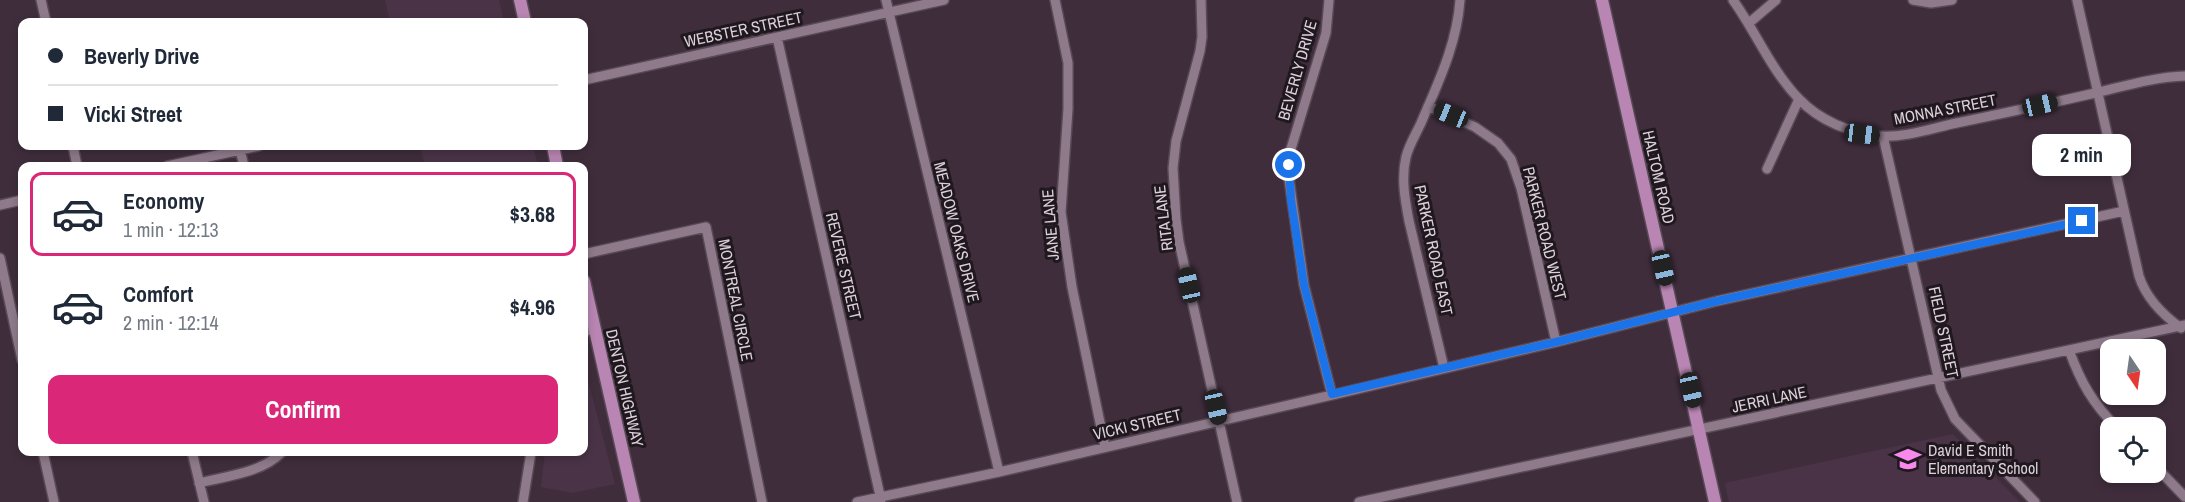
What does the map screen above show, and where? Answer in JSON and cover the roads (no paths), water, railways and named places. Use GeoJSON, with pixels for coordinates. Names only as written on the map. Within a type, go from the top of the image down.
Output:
{"type":"FeatureCollection","features":[{"type":"Feature","properties":{"kind":"main road"},"geometry":{"type":"LineString","coordinates":[[520,0],[524,18]]}},
{"type":"Feature","properties":{"kind":"main road","name":"HALTOM ROAD"},"geometry":{"type":"LineString","coordinates":[[1602,0],[1715,502]]}},
{"type":"Feature","properties":{"kind":"main road","name":"DENTON HIGHWAY"},"geometry":{"type":"LineString","coordinates":[[589,330],[634,502]]}},
{"type":"Feature","properties":{"kind":"street"},"geometry":{"type":"LineString","coordinates":[[41,0],[45,18]]}},
{"type":"Feature","properties":{"kind":"street","name":"MEADOW OAKS DRIVE"},"geometry":{"type":"LineString","coordinates":[[885,0],[999,472]]}},
{"type":"Feature","properties":{"kind":"street","name":"WEBSTER STREET"},"geometry":{"type":"LineString","coordinates":[[588,79],[944,0]]}},
{"type":"Feature","properties":{"kind":"street","name":"JANE LANE"},"geometry":{"type":"LineString","coordinates":[[1055,0],[1068,63],[1068,109],[1061,212],[1072,287],[1105,447]]}},
{"type":"Feature","properties":{"kind":"street","name":"RITA LANE"},"geometry":{"type":"LineString","coordinates":[[1201,0],[1200,51],[1176,141],[1173,168],[1179,242],[1237,502]]}},
{"type":"Feature","properties":{"kind":"street","name":"BEVERLY DRIVE"},"geometry":{"type":"LineString","coordinates":[[1329,0],[1326,33],[1290,152],[1289,179],[1304,285],[1332,394]]}},
{"type":"Feature","properties":{"kind":"street","name":"PARKER ROAD EAST"},"geometry":{"type":"LineString","coordinates":[[1444,368],[1405,199],[1404,176],[1406,156],[1450,54],[1460,0]]}},
{"type":"Feature","properties":{"kind":"street","name":"MONNA STREET"},"geometry":{"type":"LineString","coordinates":[[1733,0],[1749,23],[1762,48],[1799,99],[1824,118],[1847,129],[1883,136],[1969,120],[2146,80],[2185,76]]}},
{"type":"Feature","properties":{"kind":"street"},"geometry":{"type":"LineString","coordinates":[[1749,23],[1776,0]]}},
{"type":"Feature","properties":{"kind":"street"},"geometry":{"type":"LineString","coordinates":[[1913,0],[1931,3],[1952,0]]}},
{"type":"Feature","properties":{"kind":"street"},"geometry":{"type":"LineString","coordinates":[[2077,0],[2142,287],[2153,303],[2183,327]]}},
{"type":"Feature","properties":{"kind":"street","name":"REVERE STREET"},"geometry":{"type":"LineString","coordinates":[[777,37],[881,499]]}},
{"type":"Feature","properties":{"kind":"street"},"geometry":{"type":"LineString","coordinates":[[1767,169],[1799,99]]}},
{"type":"Feature","properties":{"kind":"street","name":"PARKER ROAD WEST"},"geometry":{"type":"LineString","coordinates":[[1428,106],[1475,127],[1498,143],[1511,159],[1521,188],[1556,342]]}},
{"type":"Feature","properties":{"kind":"street","name":"FIELD STREET"},"geometry":{"type":"LineString","coordinates":[[1883,136],[1941,390],[1955,419],[2035,502]]}},
{"type":"Feature","properties":{"kind":"street"},"geometry":{"type":"LineString","coordinates":[[185,162],[240,150],[243,162]]}},
{"type":"Feature","properties":{"kind":"street"},"geometry":{"type":"LineString","coordinates":[[0,205],[18,201]]}},
{"type":"Feature","properties":{"kind":"street","name":"VICKI STREET"},"geometry":{"type":"LineString","coordinates":[[857,502],[881,499],[999,472],[1556,342],[1673,312],[2124,211]]}},
{"type":"Feature","properties":{"kind":"street","name":"MONTREAL CIRCLE"},"geometry":{"type":"LineString","coordinates":[[588,253],[706,226],[762,502]]}},
{"type":"Feature","properties":{"kind":"street"},"geometry":{"type":"LineString","coordinates":[[0,258],[18,341]]}},
{"type":"Feature","properties":{"kind":"street","name":"JERRI LANE"},"geometry":{"type":"LineString","coordinates":[[1359,502],[2183,327]]}},
{"type":"Feature","properties":{"kind":"street"},"geometry":{"type":"LineString","coordinates":[[2069,350],[2082,385],[2107,417]]}},
{"type":"Feature","properties":{"kind":"street"},"geometry":{"type":"LineString","coordinates":[[44,456],[54,502]]}},
{"type":"Feature","properties":{"kind":"street"},"geometry":{"type":"LineString","coordinates":[[193,456],[204,502]]}},
{"type":"Feature","properties":{"kind":"street"},"geometry":{"type":"LineString","coordinates":[[199,483],[259,468],[277,456]]}},
{"type":"Feature","properties":{"kind":"street"},"geometry":{"type":"LineString","coordinates":[[523,502],[530,456]]}},
{"type":"Feature","properties":{"kind":"street"},"geometry":{"type":"LineString","coordinates":[[2166,477],[2185,497]]}},
{"type":"Feature","properties":{"kind":"place","name":"David E Smith Elementary School"},"geometry":{"type":"Point","coordinates":[1908,459]}}]}
